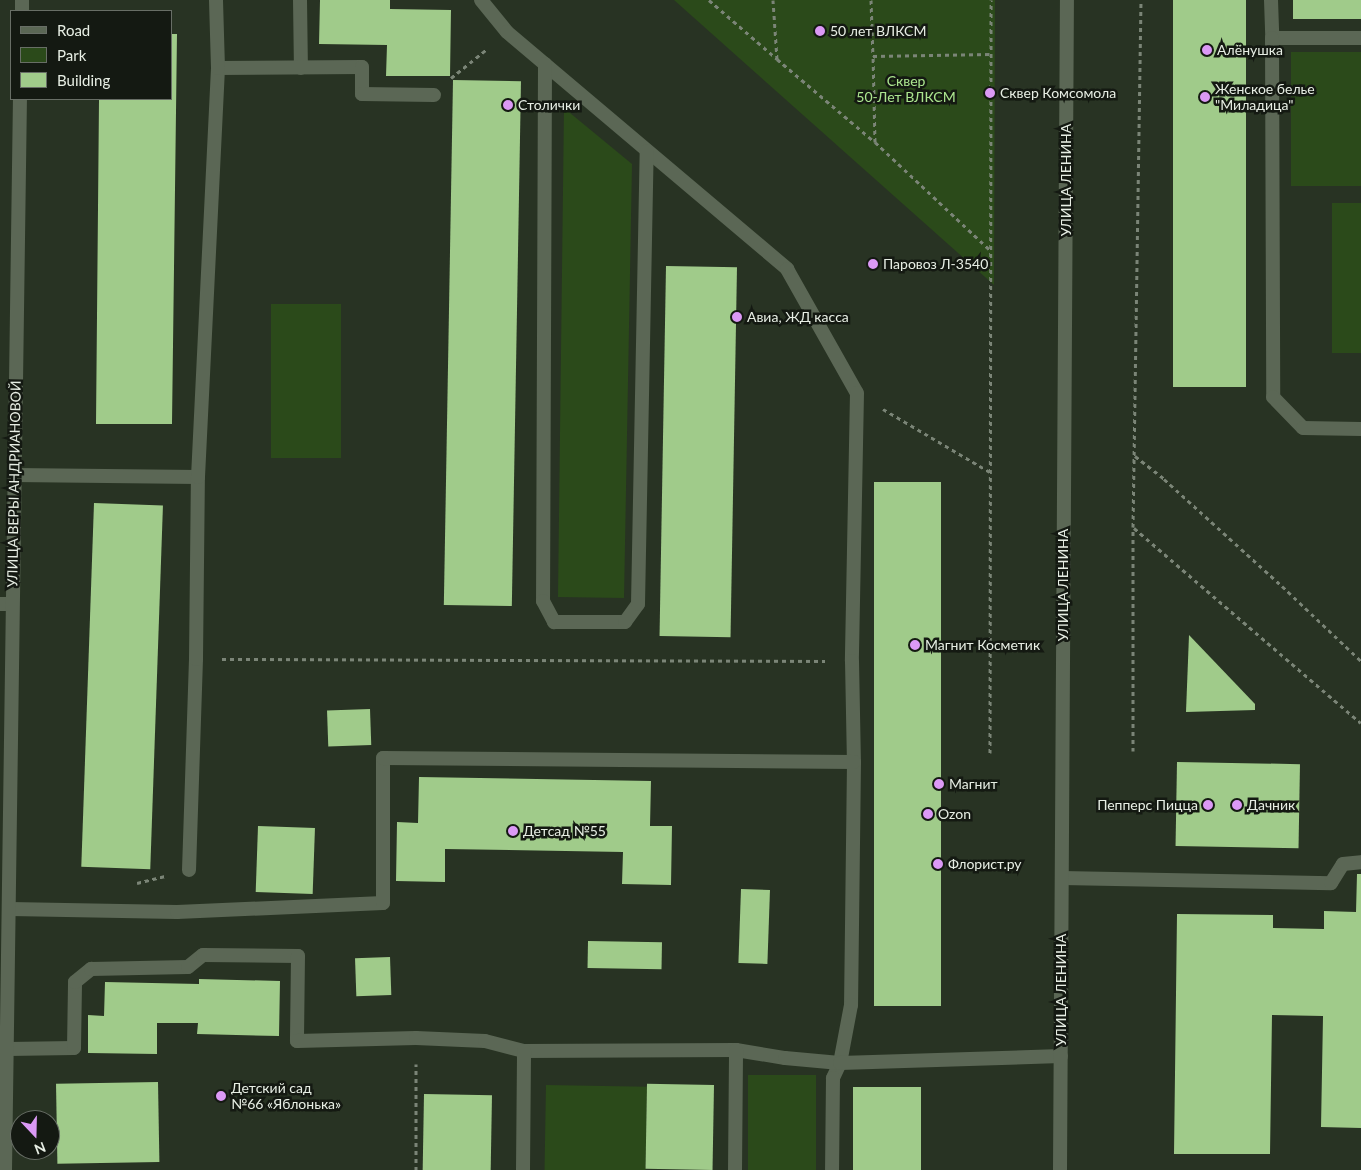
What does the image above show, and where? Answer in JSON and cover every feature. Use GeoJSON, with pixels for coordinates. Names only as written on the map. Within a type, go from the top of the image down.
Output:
{"type":"FeatureCollection","features":[{"type":"Feature","properties":{"kind":"main road"},"geometry":{"type":"LineString","coordinates":[[189,870],[196,659],[198,477],[218,68],[216,0]]}},
{"type":"Feature","properties":{"kind":"main road"},"geometry":{"type":"LineString","coordinates":[[300,0],[301,68]]}},
{"type":"Feature","properties":{"kind":"main road"},"geometry":{"type":"LineString","coordinates":[[480,0],[507,32],[787,269],[857,393],[852,661],[854,762],[851,1005],[840,1063],[833,1078],[832,1170]]}},
{"type":"Feature","properties":{"kind":"main road","name":"УЛИЦА ЛЕНИНА"},"geometry":{"type":"LineString","coordinates":[[1060,1170],[1066,0]]}},
{"type":"Feature","properties":{"kind":"main road"},"geometry":{"type":"LineString","coordinates":[[1271,0],[1273,397],[1303,428],[1361,430]]}},
{"type":"Feature","properties":{"kind":"main road"},"geometry":{"type":"LineString","coordinates":[[1272,38],[1361,38]]}},
{"type":"Feature","properties":{"kind":"main road"},"geometry":{"type":"LineString","coordinates":[[545,64],[543,601],[554,622],[625,622],[638,604],[647,151]]}},
{"type":"Feature","properties":{"kind":"main road"},"geometry":{"type":"LineString","coordinates":[[218,68],[362,67],[362,94],[434,95]]}},
{"type":"Feature","properties":{"kind":"main road","name":"УЛИЦА ВЕРЫ АНДРИАНОВОЙ"},"geometry":{"type":"LineString","coordinates":[[5,1170],[10,909],[6,604],[14,475],[20,100]]}},
{"type":"Feature","properties":{"kind":"main road"},"geometry":{"type":"LineString","coordinates":[[14,475],[198,477]]}},
{"type":"Feature","properties":{"kind":"main road"},"geometry":{"type":"LineString","coordinates":[[10,909],[177,912],[383,903],[384,758],[854,762]]}},
{"type":"Feature","properties":{"kind":"main road"},"geometry":{"type":"LineString","coordinates":[[1062,878],[1331,883],[1343,864],[1361,862]]}},
{"type":"Feature","properties":{"kind":"main road"},"geometry":{"type":"LineString","coordinates":[[8,1049],[74,1048],[75,982],[91,969],[188,967],[203,955],[298,956],[297,1042],[416,1038],[485,1041],[524,1051],[736,1050],[840,1063],[1061,1056]]}},
{"type":"Feature","properties":{"kind":"main road"},"geometry":{"type":"LineString","coordinates":[[735,1170],[736,1050]]}},
{"type":"Feature","properties":{"kind":"main road"},"geometry":{"type":"LineString","coordinates":[[523,1170],[524,1051]]}},
{"type":"Feature","properties":{"kind":"path"},"geometry":{"type":"LineString","coordinates":[[709,0],[875,142],[991,251]]}},
{"type":"Feature","properties":{"kind":"path"},"geometry":{"type":"LineString","coordinates":[[773,0],[776,59]]}},
{"type":"Feature","properties":{"kind":"path"},"geometry":{"type":"LineString","coordinates":[[871,0],[875,142]]}},
{"type":"Feature","properties":{"kind":"path"},"geometry":{"type":"LineString","coordinates":[[990,753],[991,0]]}},
{"type":"Feature","properties":{"kind":"path"},"geometry":{"type":"LineString","coordinates":[[1133,751],[1133,527],[1141,0]]}},
{"type":"Feature","properties":{"kind":"path"},"geometry":{"type":"LineString","coordinates":[[434,95],[507,32]]}},
{"type":"Feature","properties":{"kind":"path"},"geometry":{"type":"LineString","coordinates":[[872,56],[991,54]]}},
{"type":"Feature","properties":{"kind":"path"},"geometry":{"type":"LineString","coordinates":[[857,393],[991,472]]}},
{"type":"Feature","properties":{"kind":"path"},"geometry":{"type":"LineString","coordinates":[[1135,456],[1238,546],[1361,661]]}},
{"type":"Feature","properties":{"kind":"path"},"geometry":{"type":"LineString","coordinates":[[1133,527],[1361,723]]}},
{"type":"Feature","properties":{"kind":"path"},"geometry":{"type":"LineString","coordinates":[[196,659],[852,661]]}},
{"type":"Feature","properties":{"kind":"path"},"geometry":{"type":"LineString","coordinates":[[416,1038],[416,1170]]}},
{"type":"Feature","properties":{"kind":"green space","name":"Сквер 50-Лет ВЛКСМ"},"geometry":{"type":"Polygon","coordinates":[[[674,0],[995,0],[994,285],[674,0]]]}},
{"type":"Feature","properties":{"kind":"green space"},"geometry":{"type":"Polygon","coordinates":[[[1291,52],[1361,52],[1361,186],[1291,186],[1291,52]]]}},
{"type":"Feature","properties":{"kind":"green space"},"geometry":{"type":"Polygon","coordinates":[[[564,108],[632,164],[624,598],[558,597],[564,108]]]}},
{"type":"Feature","properties":{"kind":"green space"},"geometry":{"type":"Polygon","coordinates":[[[1332,203],[1361,203],[1361,353],[1332,353],[1332,203]]]}},
{"type":"Feature","properties":{"kind":"green space"},"geometry":{"type":"Polygon","coordinates":[[[271,304],[341,304],[341,458],[271,458],[271,304]]]}},
{"type":"Feature","properties":{"kind":"green space"},"geometry":{"type":"Polygon","coordinates":[[[748,1075],[816,1075],[816,1170],[748,1170],[748,1075]]]}},
{"type":"Feature","properties":{"kind":"green space"},"geometry":{"type":"Polygon","coordinates":[[[546,1085],[647,1087],[646,1170],[545,1170],[546,1085]]]}},
{"type":"Feature","properties":{"kind":"building"},"geometry":{"type":"Polygon","coordinates":[[[320,0],[390,0],[390,9],[451,10],[450,76],[386,76],[387,45],[319,44],[320,0]]]}},
{"type":"Feature","properties":{"kind":"building"},"geometry":{"type":"Polygon","coordinates":[[[1173,0],[1246,0],[1246,387],[1173,387],[1173,0]]]}},
{"type":"Feature","properties":{"kind":"building"},"geometry":{"type":"Polygon","coordinates":[[[1293,0],[1361,0],[1361,19],[1293,19],[1293,0]]]}},
{"type":"Feature","properties":{"kind":"building"},"geometry":{"type":"Polygon","coordinates":[[[172,34],[177,34],[172,424],[96,424],[99,100],[172,100],[172,34]]]}},
{"type":"Feature","properties":{"kind":"building"},"geometry":{"type":"Polygon","coordinates":[[[453,80],[521,81],[512,606],[444,605],[453,80]]]}},
{"type":"Feature","properties":{"kind":"building"},"geometry":{"type":"Polygon","coordinates":[[[666,266],[737,267],[731,637],[660,636],[666,266]]]}},
{"type":"Feature","properties":{"kind":"building"},"geometry":{"type":"Polygon","coordinates":[[[874,482],[941,482],[941,1006],[874,1006],[874,482]]]}},
{"type":"Feature","properties":{"kind":"building"},"geometry":{"type":"Polygon","coordinates":[[[94,503],[163,505],[150,869],[81,867],[94,503]]]}},
{"type":"Feature","properties":{"kind":"building"},"geometry":{"type":"Polygon","coordinates":[[[1189,635],[1255,704],[1255,710],[1186,712],[1189,635]]]}},
{"type":"Feature","properties":{"kind":"building"},"geometry":{"type":"Polygon","coordinates":[[[370,709],[371,745],[328,746],[327,711],[370,709]]]}},
{"type":"Feature","properties":{"kind":"building","name":"Дачник"},"geometry":{"type":"Polygon","coordinates":[[[1177,762],[1300,764],[1299,848],[1176,846],[1177,762]]]}},
{"type":"Feature","properties":{"kind":"building"},"geometry":{"type":"Polygon","coordinates":[[[419,777],[651,781],[650,826],[672,826],[671,885],[622,884],[623,852],[445,849],[445,882],[396,881],[397,822],[418,823],[419,777]]]}},
{"type":"Feature","properties":{"kind":"building"},"geometry":{"type":"Polygon","coordinates":[[[258,826],[315,828],[313,894],[256,892],[258,826]]]}},
{"type":"Feature","properties":{"kind":"building"},"geometry":{"type":"Polygon","coordinates":[[[1357,874],[1361,874],[1361,1128],[1321,1127],[1323,1016],[1272,1015],[1270,1154],[1174,1154],[1177,914],[1273,915],[1273,928],[1324,929],[1324,911],[1356,912],[1357,874]]]}},
{"type":"Feature","properties":{"kind":"building"},"geometry":{"type":"Polygon","coordinates":[[[741,889],[770,890],[767,964],[738,963],[741,889]]]}},
{"type":"Feature","properties":{"kind":"building"},"geometry":{"type":"Polygon","coordinates":[[[588,941],[662,942],[662,969],[588,968],[588,941]]]}},
{"type":"Feature","properties":{"kind":"building"},"geometry":{"type":"Polygon","coordinates":[[[390,957],[391,995],[356,996],[355,958],[390,957]]]}},
{"type":"Feature","properties":{"kind":"building"},"geometry":{"type":"Polygon","coordinates":[[[199,979],[280,981],[279,1036],[197,1034],[198,1023],[157,1023],[157,1054],[88,1053],[88,1015],[104,1016],[105,982],[199,984],[199,979]]]}},
{"type":"Feature","properties":{"kind":"building"},"geometry":{"type":"Polygon","coordinates":[[[158,1082],[159,1162],[57,1164],[57,1160],[60,1160],[60,1110],[56,1110],[56,1084],[158,1082]]]}},
{"type":"Feature","properties":{"kind":"building"},"geometry":{"type":"Polygon","coordinates":[[[647,1084],[714,1085],[713,1170],[646,1169],[647,1084]]]}},
{"type":"Feature","properties":{"kind":"building"},"geometry":{"type":"Polygon","coordinates":[[[853,1087],[921,1087],[921,1170],[853,1170],[853,1087]]]}},
{"type":"Feature","properties":{"kind":"building"},"geometry":{"type":"Polygon","coordinates":[[[424,1094],[492,1095],[491,1170],[423,1170],[424,1094]]]}},
{"type":"Feature","properties":{"kind":"place","name":"50 лет ВЛКСМ"},"geometry":{"type":"Point","coordinates":[820,31]}},
{"type":"Feature","properties":{"kind":"place","name":"Алёнушка"},"geometry":{"type":"Point","coordinates":[1207,50]}},
{"type":"Feature","properties":{"kind":"place","name":"Сквер Комсомола"},"geometry":{"type":"Point","coordinates":[990,93]}},
{"type":"Feature","properties":{"kind":"place","name":"Женское белье \"Миладица\""},"geometry":{"type":"Point","coordinates":[1205,97]}},
{"type":"Feature","properties":{"kind":"place","name":"Столички"},"geometry":{"type":"Point","coordinates":[508,105]}},
{"type":"Feature","properties":{"kind":"place","name":"Паровоз Л-3540"},"geometry":{"type":"Point","coordinates":[873,264]}},
{"type":"Feature","properties":{"kind":"place","name":"Авиа, ЖД касса"},"geometry":{"type":"Point","coordinates":[737,317]}},
{"type":"Feature","properties":{"kind":"place","name":"Магнит Косметик"},"geometry":{"type":"Point","coordinates":[915,645]}},
{"type":"Feature","properties":{"kind":"place","name":"Магнит"},"geometry":{"type":"Point","coordinates":[939,784]}},
{"type":"Feature","properties":{"kind":"place","name":"Пепперс Пицца"},"geometry":{"type":"Point","coordinates":[1208,805]}},
{"type":"Feature","properties":{"kind":"place","name":"Дачник"},"geometry":{"type":"Point","coordinates":[1237,805]}},
{"type":"Feature","properties":{"kind":"place","name":"Ozon"},"geometry":{"type":"Point","coordinates":[928,814]}},
{"type":"Feature","properties":{"kind":"place","name":"Детсад №55"},"geometry":{"type":"Point","coordinates":[513,831]}},
{"type":"Feature","properties":{"kind":"place","name":"Флорист.ру"},"geometry":{"type":"Point","coordinates":[938,864]}},
{"type":"Feature","properties":{"kind":"place","name":"Детский сад №66 «Яблонька»"},"geometry":{"type":"Point","coordinates":[221,1096]}}]}
